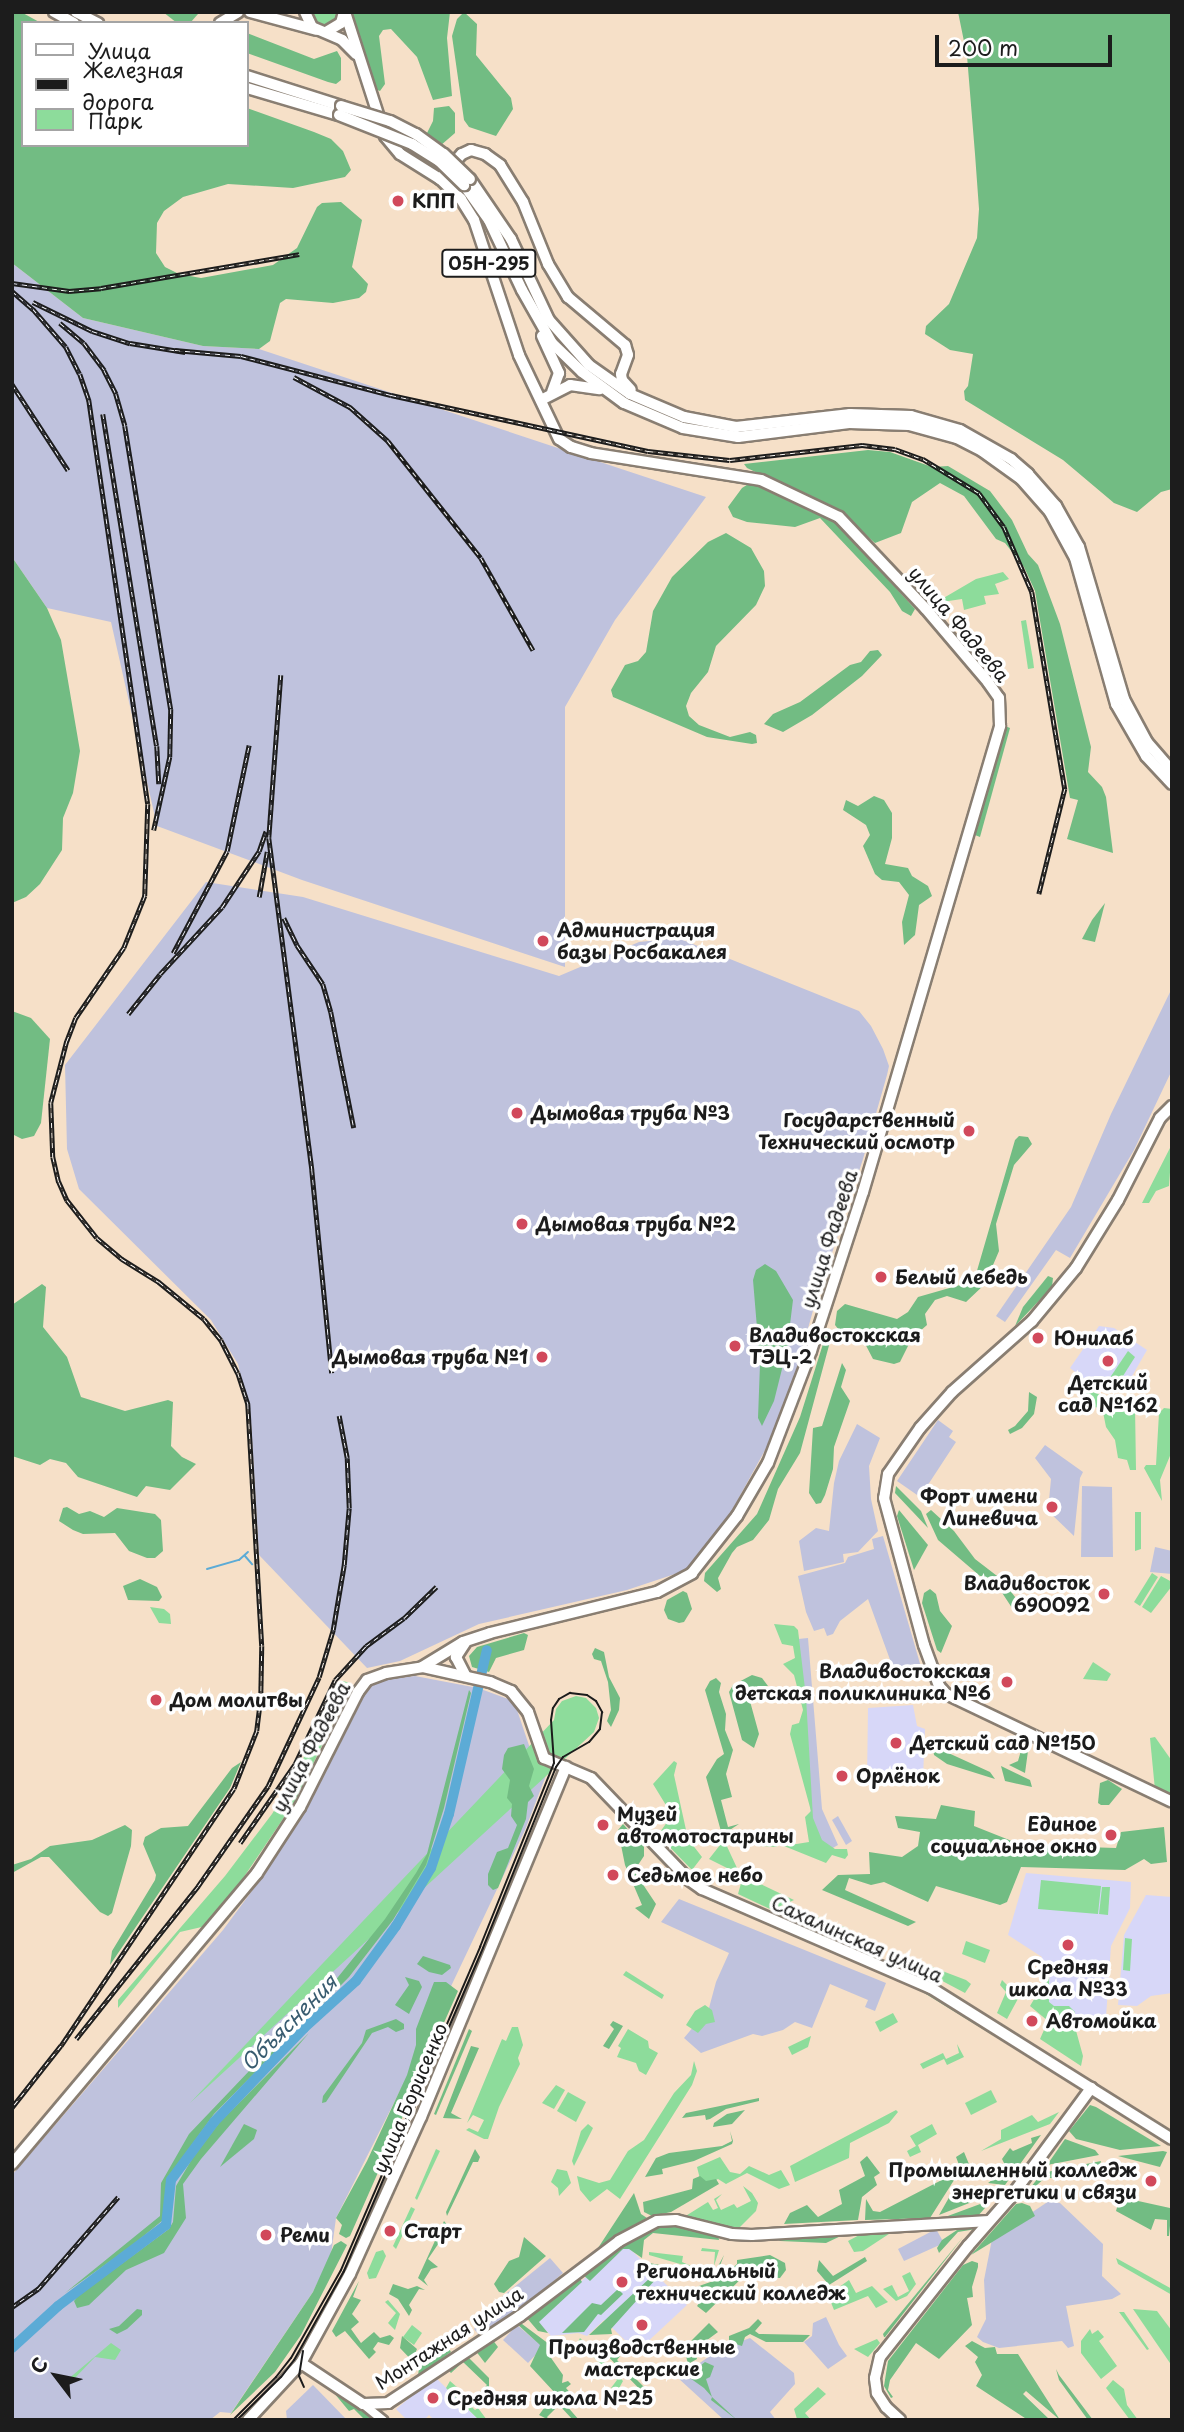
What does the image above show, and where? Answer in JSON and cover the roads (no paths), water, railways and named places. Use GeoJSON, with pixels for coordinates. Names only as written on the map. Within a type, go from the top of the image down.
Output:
{"type":"FeatureCollection","features":[{"type":"Feature","properties":{"kind":"highway"},"geometry":{"type":"LineString","coordinates":[[54,12],[70,21]]}},
{"type":"Feature","properties":{"kind":"highway"},"geometry":{"type":"LineString","coordinates":[[76,12],[94,21]]}},
{"type":"Feature","properties":{"kind":"highway"},"geometry":{"type":"LineString","coordinates":[[250,12],[322,31]]}},
{"type":"Feature","properties":{"kind":"highway"},"geometry":{"type":"LineString","coordinates":[[278,18],[292,12]]}},
{"type":"Feature","properties":{"kind":"highway"},"geometry":{"type":"LineString","coordinates":[[248,76],[340,110],[412,144],[467,182],[511,239],[550,320],[589,365],[644,401],[705,423],[736,427],[850,414],[911,416],[960,430],[1011,459],[1042,488],[1070,529],[1089,575],[1124,699],[1147,742],[1172,771]]}},
{"type":"Feature","properties":{"kind":"highway"},"geometry":{"type":"LineString","coordinates":[[248,88],[340,110]]}},
{"type":"Feature","properties":{"kind":"highway","name":"05Н-295"},"geometry":{"type":"LineString","coordinates":[[440,179],[465,152],[485,153],[499,165],[523,202],[548,264],[568,297],[625,345],[628,355],[622,365],[622,380],[644,401]]}},
{"type":"Feature","properties":{"kind":"highway"},"geometry":{"type":"LineString","coordinates":[[467,182],[552,343],[606,391],[662,420],[717,435],[749,436],[849,423],[883,422],[909,425],[957,438],[1005,466],[1034,492],[1063,534],[1085,590],[1116,704],[1146,757],[1172,784]]}},
{"type":"Feature","properties":{"kind":"highway"},"geometry":{"type":"LineString","coordinates":[[541,326],[542,337],[559,373],[552,392]]}},
{"type":"Feature","properties":{"kind":"highway"},"geometry":{"type":"LineString","coordinates":[[589,365],[611,370],[622,365]]}},
{"type":"Feature","properties":{"kind":"highway"},"geometry":{"type":"LineString","coordinates":[[541,400],[570,385],[606,391]]}},
{"type":"Feature","properties":{"kind":"main road","name":"05Н-295"},"geometry":{"type":"LineString","coordinates":[[305,12],[308,23],[346,43],[358,58]]}},
{"type":"Feature","properties":{"kind":"main road","name":"05Н-295"},"geometry":{"type":"LineString","coordinates":[[322,31],[341,23],[345,12]]}},
{"type":"Feature","properties":{"kind":"main road","name":"05Н-295"},"geometry":{"type":"LineString","coordinates":[[345,12],[358,58]]}},
{"type":"Feature","properties":{"kind":"main road","name":"улица Фадеева"},"geometry":{"type":"LineString","coordinates":[[12,2164],[257,1873],[300,1807],[362,1686],[375,1676],[422,1667],[471,1638],[607,1606],[674,1584],[692,1573],[708,1556],[757,1484],[777,1442],[803,1374],[863,1192],[1001,719],[999,698],[988,682],[928,611],[839,517],[804,498],[751,478],[630,460],[571,447],[552,429],[508,325],[474,220],[461,199],[440,179],[393,148],[381,125],[358,58]]}},
{"type":"Feature","properties":{"kind":"main road"},"geometry":{"type":"LineString","coordinates":[[1172,1106],[1160,1118],[1118,1200],[1076,1268],[1032,1321],[935,1411],[898,1458],[884,1485],[886,1512],[904,1580],[930,1663],[946,1694],[1172,1802]]}},
{"type":"Feature","properties":{"kind":"main road"},"geometry":{"type":"LineString","coordinates":[[465,1675],[456,1657],[471,1638]]}},
{"type":"Feature","properties":{"kind":"main road","name":"Сахалинская улица"},"geometry":{"type":"LineString","coordinates":[[422,1667],[490,1682],[520,1699],[528,1712],[541,1753],[548,1761],[594,1780],[689,1880],[702,1889],[931,1988],[1172,2139]]}},
{"type":"Feature","properties":{"kind":"main road","name":"улица Борисенко"},"geometry":{"type":"LineString","coordinates":[[248,2420],[301,2363],[350,2274],[405,2154],[566,1767]]}},
{"type":"Feature","properties":{"kind":"main road"},"geometry":{"type":"LineString","coordinates":[[900,2420],[877,2393],[875,2378],[880,2357],[1010,2198],[1091,2088]]}},
{"type":"Feature","properties":{"kind":"main road","name":"Монтажная улица"},"geometry":{"type":"LineString","coordinates":[[301,2363],[363,2404],[382,2405],[520,2316],[577,2272],[643,2227],[666,2220],[736,2235],[989,2221]]}},
{"type":"Feature","properties":{"kind":"street"},"geometry":{"type":"LineString","coordinates":[[363,2404],[383,2420]]}},
{"type":"Feature","properties":{"kind":"waterway"},"geometry":{"type":"LineString","coordinates":[[207,1569],[239,1560],[248,1552]]}},
{"type":"Feature","properties":{"kind":"waterway"},"geometry":{"type":"LineString","coordinates":[[245,1556],[252,1564]]}},
{"type":"Feature","properties":{"kind":"waterway","name":"Объяснения"},"geometry":{"type":"LineString","coordinates":[[12,2348],[58,2306],[166,2225],[171,2180],[214,2122],[304,2028],[356,1981],[396,1926],[431,1868],[449,1814],[487,1650]]}},
{"type":"Feature","properties":{"kind":"tram line"},"geometry":{"type":"LineString","coordinates":[[233,2420],[291,2358],[341,2270],[480,1947],[554,1763],[551,1720],[553,1708],[559,1699],[570,1693],[587,1695],[596,1701],[602,1712],[600,1729],[589,1742],[563,1757],[556,1767],[483,1948],[344,2271],[294,2360],[281,2377],[237,2420]]}},
{"type":"Feature","properties":{"kind":"tram line"},"geometry":{"type":"LineString","coordinates":[[303,2351],[299,2376],[304,2387]]}},
{"type":"Feature","properties":{"kind":"railway"},"geometry":{"type":"LineString","coordinates":[[12,283],[69,291],[101,288],[299,254]]}},
{"type":"Feature","properties":{"kind":"railway"},"geometry":{"type":"LineString","coordinates":[[12,291],[33,309],[66,347],[89,400],[148,804],[145,896],[124,948],[76,1018],[67,1041],[51,1103],[53,1157],[67,1200],[97,1238],[122,1259],[159,1282],[204,1319],[221,1340],[238,1373],[248,1404],[262,1646],[257,1731],[234,1789],[61,2046],[12,2108]]}},
{"type":"Feature","properties":{"kind":"railway"},"geometry":{"type":"LineString","coordinates":[[33,302],[92,331],[130,343],[185,352]]}},
{"type":"Feature","properties":{"kind":"railway"},"geometry":{"type":"LineString","coordinates":[[60,323],[84,343],[104,370],[116,394],[125,426],[171,709],[170,757],[154,830]]}},
{"type":"Feature","properties":{"kind":"railway"},"geometry":{"type":"LineString","coordinates":[[175,350],[241,356],[391,395],[648,451],[730,460],[862,445],[895,449],[923,459],[979,493],[1004,527],[1032,592],[1065,789],[1039,894]]}},
{"type":"Feature","properties":{"kind":"railway"},"geometry":{"type":"LineString","coordinates":[[294,377],[350,407],[388,441],[481,558],[533,650]]}},
{"type":"Feature","properties":{"kind":"railway"},"geometry":{"type":"LineString","coordinates":[[12,384],[68,470]]}},
{"type":"Feature","properties":{"kind":"railway"},"geometry":{"type":"LineString","coordinates":[[103,414],[157,746],[159,784]]}},
{"type":"Feature","properties":{"kind":"railway"},"geometry":{"type":"LineString","coordinates":[[281,675],[269,838],[312,1170],[332,1373]]}},
{"type":"Feature","properties":{"kind":"railway"},"geometry":{"type":"LineString","coordinates":[[173,953],[227,851],[249,745]]}},
{"type":"Feature","properties":{"kind":"railway"},"geometry":{"type":"LineString","coordinates":[[128,1014],[160,974],[222,907],[259,851],[266,831]]}},
{"type":"Feature","properties":{"kind":"railway"},"geometry":{"type":"LineString","coordinates":[[259,897],[267,852]]}},
{"type":"Feature","properties":{"kind":"railway"},"geometry":{"type":"LineString","coordinates":[[284,918],[297,945],[323,984],[354,1128]]}},
{"type":"Feature","properties":{"kind":"railway"},"geometry":{"type":"LineString","coordinates":[[76,2039],[198,1886],[268,1786],[319,1677],[333,1630],[344,1565],[349,1508],[347,1458],[339,1416]]}},
{"type":"Feature","properties":{"kind":"railway"},"geometry":{"type":"LineString","coordinates":[[240,1843],[295,1764],[335,1680],[366,1646],[404,1618],[436,1587]]}},
{"type":"Feature","properties":{"kind":"railway"},"geometry":{"type":"LineString","coordinates":[[12,2307],[38,2289],[118,2197]]}},
{"type":"Feature","properties":{"kind":"place","name":"КПП"},"geometry":{"type":"Point","coordinates":[398,201]}},
{"type":"Feature","properties":{"kind":"place","name":"Администрация базы Росбакалея"},"geometry":{"type":"Point","coordinates":[543,941]}},
{"type":"Feature","properties":{"kind":"place","name":"Дымовая труба №3"},"geometry":{"type":"Point","coordinates":[517,1113]}},
{"type":"Feature","properties":{"kind":"place","name":"Государственный Технический осмотр"},"geometry":{"type":"Point","coordinates":[969,1131]}},
{"type":"Feature","properties":{"kind":"place","name":"Дымовая труба №2"},"geometry":{"type":"Point","coordinates":[522,1224]}},
{"type":"Feature","properties":{"kind":"place","name":"Белый лебедь"},"geometry":{"type":"Point","coordinates":[881,1277]}},
{"type":"Feature","properties":{"kind":"place","name":"Юнилаб"},"geometry":{"type":"Point","coordinates":[1038,1338]}},
{"type":"Feature","properties":{"kind":"place","name":"Владивостокская ТЭЦ-2"},"geometry":{"type":"Point","coordinates":[735,1346]}},
{"type":"Feature","properties":{"kind":"place","name":"Дымовая труба №1"},"geometry":{"type":"Point","coordinates":[542,1357]}},
{"type":"Feature","properties":{"kind":"place","name":"Детский сад №162"},"geometry":{"type":"Point","coordinates":[1108,1361]}},
{"type":"Feature","properties":{"kind":"place","name":"Форт имени Линевича"},"geometry":{"type":"Point","coordinates":[1052,1507]}},
{"type":"Feature","properties":{"kind":"place","name":"Владивосток 690092"},"geometry":{"type":"Point","coordinates":[1104,1594]}},
{"type":"Feature","properties":{"kind":"place","name":"Владивостокская детская поликлиника №6"},"geometry":{"type":"Point","coordinates":[1007,1682]}},
{"type":"Feature","properties":{"kind":"place","name":"Дом молитвы"},"geometry":{"type":"Point","coordinates":[156,1700]}},
{"type":"Feature","properties":{"kind":"place","name":"Детский сад №150"},"geometry":{"type":"Point","coordinates":[896,1743]}},
{"type":"Feature","properties":{"kind":"place","name":"Орлёнок"},"geometry":{"type":"Point","coordinates":[842,1776]}},
{"type":"Feature","properties":{"kind":"place","name":"Музей автомотостарины"},"geometry":{"type":"Point","coordinates":[603,1825]}},
{"type":"Feature","properties":{"kind":"place","name":"Единое социальное окно"},"geometry":{"type":"Point","coordinates":[1111,1835]}},
{"type":"Feature","properties":{"kind":"place","name":"Седьмое небо"},"geometry":{"type":"Point","coordinates":[613,1875]}},
{"type":"Feature","properties":{"kind":"place","name":"Средняя школа №33"},"geometry":{"type":"Point","coordinates":[1068,1945]}},
{"type":"Feature","properties":{"kind":"place","name":"Автомойка"},"geometry":{"type":"Point","coordinates":[1032,2021]}},
{"type":"Feature","properties":{"kind":"place","name":"Промышленный колледж энергетики и связи"},"geometry":{"type":"Point","coordinates":[1151,2181]}},
{"type":"Feature","properties":{"kind":"place","name":"Старт"},"geometry":{"type":"Point","coordinates":[390,2231]}},
{"type":"Feature","properties":{"kind":"place","name":"Реми"},"geometry":{"type":"Point","coordinates":[266,2235]}},
{"type":"Feature","properties":{"kind":"place","name":"Региональный технический колледж"},"geometry":{"type":"Point","coordinates":[622,2282]}},
{"type":"Feature","properties":{"kind":"place","name":"Производственные мастерские"},"geometry":{"type":"Point","coordinates":[642,2325]}},
{"type":"Feature","properties":{"kind":"place","name":"Средняя школа №25"},"geometry":{"type":"Point","coordinates":[433,2398]}}]}
